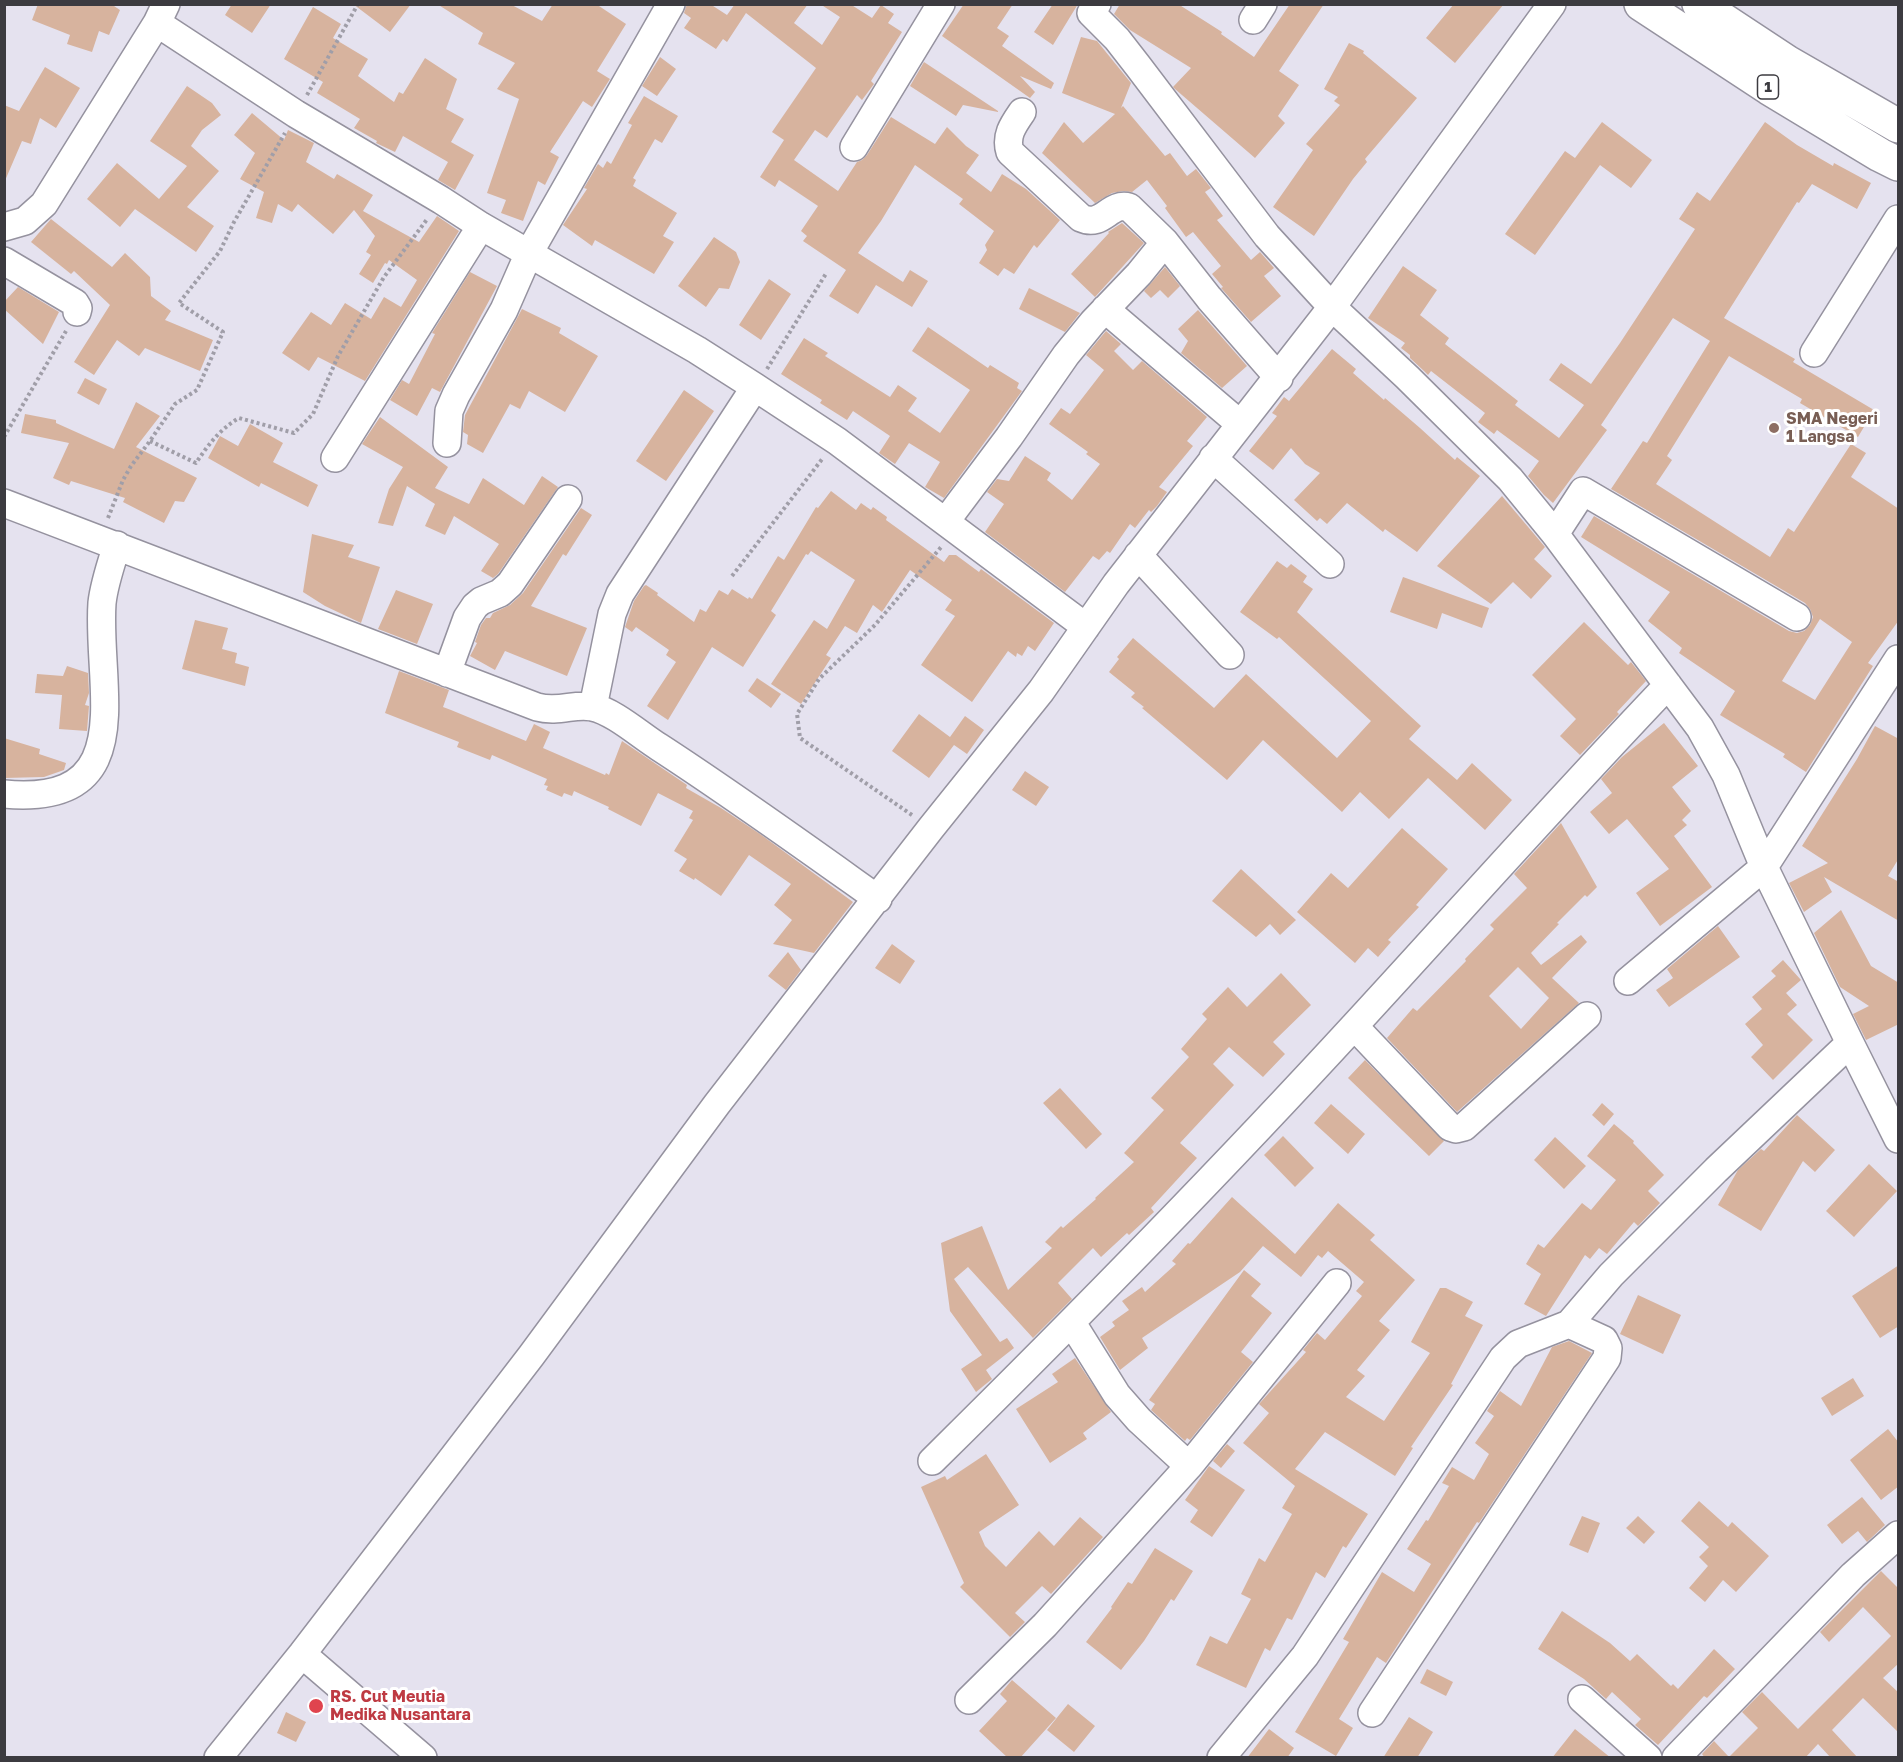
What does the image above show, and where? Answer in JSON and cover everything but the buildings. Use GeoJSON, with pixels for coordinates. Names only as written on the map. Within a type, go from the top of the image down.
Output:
{"type":"FeatureCollection","features":[{"type":"Feature","properties":{"kind":"main road","name":"1"},"geometry":{"type":"LineString","coordinates":[[1641,4],[1769,88],[1880,155],[1899,164]]}},
{"type":"Feature","properties":{"kind":"main road","name":"1"},"geometry":{"type":"LineString","coordinates":[[1699,4],[1787,62],[1899,126]]}},
{"type":"Feature","properties":{"kind":"street"},"geometry":{"type":"LineString","coordinates":[[447,443],[449,411],[504,310],[530,253],[671,4]]}},
{"type":"Feature","properties":{"kind":"street"},"geometry":{"type":"LineString","coordinates":[[854,147],[941,4]]}},
{"type":"Feature","properties":{"kind":"street"},"geometry":{"type":"LineString","coordinates":[[1097,4],[1091,13],[1117,39],[1267,236],[1332,307],[1510,479],[1555,534],[1700,729],[1726,775],[1764,867],[1899,1139]]}},
{"type":"Feature","properties":{"kind":"street"},"geometry":{"type":"LineString","coordinates":[[218,1758],[302,1654],[531,1356],[717,1104],[1041,691],[1138,555],[1240,424],[1279,378],[1332,307],[1552,4]]}},
{"type":"Feature","properties":{"kind":"street"},"geometry":{"type":"LineString","coordinates":[[4,227],[25,221],[44,204],[161,14],[296,114],[481,226],[697,350],[837,441],[1086,627]]}},
{"type":"Feature","properties":{"kind":"street"},"geometry":{"type":"LineString","coordinates":[[1022,111],[1007,142],[1010,152],[1081,218],[1096,221],[1115,208],[1123,205],[1129,207],[1165,242],[1209,298],[1279,378]]}},
{"type":"Feature","properties":{"kind":"street"},"geometry":{"type":"LineString","coordinates":[[1814,353],[1899,219]]}},
{"type":"Feature","properties":{"kind":"street"},"geometry":{"type":"LineString","coordinates":[[335,458],[481,226]]}},
{"type":"Feature","properties":{"kind":"street"},"geometry":{"type":"LineString","coordinates":[[951,526],[1066,355],[1165,242]]}},
{"type":"Feature","properties":{"kind":"street"},"geometry":{"type":"LineString","coordinates":[[4,261],[75,303],[78,308],[77,312]]}},
{"type":"Feature","properties":{"kind":"street"},"geometry":{"type":"LineString","coordinates":[[1105,309],[1240,424]]}},
{"type":"Feature","properties":{"kind":"street"},"geometry":{"type":"LineString","coordinates":[[593,707],[612,614],[620,594],[755,387]]}},
{"type":"Feature","properties":{"kind":"street"},"geometry":{"type":"LineString","coordinates":[[1213,458],[1330,564]]}},
{"type":"Feature","properties":{"kind":"street"},"geometry":{"type":"LineString","coordinates":[[1555,534],[1583,491],[1797,617]]}},
{"type":"Feature","properties":{"kind":"street"},"geometry":{"type":"LineString","coordinates":[[447,673],[467,618],[475,606],[500,593],[510,584],[568,499]]}},
{"type":"Feature","properties":{"kind":"street"},"geometry":{"type":"LineString","coordinates":[[4,503],[546,710],[593,707],[701,774],[878,899]]}},
{"type":"Feature","properties":{"kind":"street"},"geometry":{"type":"LineString","coordinates":[[4,794],[39,795],[61,791],[76,783],[91,768],[99,752],[105,727],[102,601],[108,542]]}},
{"type":"Feature","properties":{"kind":"street"},"geometry":{"type":"LineString","coordinates":[[1138,555],[1230,655]]}},
{"type":"Feature","properties":{"kind":"street"},"geometry":{"type":"LineString","coordinates":[[1628,981],[1764,867],[1899,659]]}},
{"type":"Feature","properties":{"kind":"street"},"geometry":{"type":"LineString","coordinates":[[932,1461],[1072,1323],[1354,1026],[1566,791],[1668,685]]}},
{"type":"Feature","properties":{"kind":"street"},"geometry":{"type":"LineString","coordinates":[[1354,1026],[1450,1127],[1456,1129],[1464,1127],[1587,1016]]}},
{"type":"Feature","properties":{"kind":"street"},"geometry":{"type":"LineString","coordinates":[[1221,1758],[1305,1656],[1503,1358],[1518,1344],[1569,1324],[1611,1275],[1699,1186],[1850,1043]]}},
{"type":"Feature","properties":{"kind":"street"},"geometry":{"type":"LineString","coordinates":[[969,1700],[1045,1625],[1189,1466],[1337,1283]]}},
{"type":"Feature","properties":{"kind":"street"},"geometry":{"type":"LineString","coordinates":[[1072,1323],[1117,1395],[1139,1420],[1189,1466]]}},
{"type":"Feature","properties":{"kind":"street"},"geometry":{"type":"LineString","coordinates":[[1372,1713],[1607,1358],[1608,1348],[1604,1340],[1569,1324]]}},
{"type":"Feature","properties":{"kind":"street"},"geometry":{"type":"LineString","coordinates":[[1676,1758],[1853,1575],[1899,1535]]}},
{"type":"Feature","properties":{"kind":"street"},"geometry":{"type":"LineString","coordinates":[[302,1654],[423,1758]]}},
{"type":"Feature","properties":{"kind":"street"},"geometry":{"type":"LineString","coordinates":[[1582,1700],[1648,1758]]}},
{"type":"Feature","properties":{"kind":"path"},"geometry":{"type":"LineString","coordinates":[[108,542],[123,480],[175,404],[197,390],[224,332],[179,303],[220,251],[234,222],[358,4]]}},
{"type":"Feature","properties":{"kind":"path"},"geometry":{"type":"LineString","coordinates":[[150,441],[196,463],[210,441],[228,424],[239,418],[294,433],[313,414],[338,356],[384,277],[441,200]]}},
{"type":"Feature","properties":{"kind":"path"},"geometry":{"type":"LineString","coordinates":[[755,387],[827,272]]}},
{"type":"Feature","properties":{"kind":"path"},"geometry":{"type":"LineString","coordinates":[[4,437],[77,312]]}},
{"type":"Feature","properties":{"kind":"path"},"geometry":{"type":"LineString","coordinates":[[732,576],[837,441]]}},
{"type":"Feature","properties":{"kind":"path"},"geometry":{"type":"LineString","coordinates":[[932,828],[800,738],[797,714],[819,679],[875,625],[951,526]]}},
{"type":"Feature","properties":{"kind":"place","name":"SMA Negeri 1 Langsa"},"geometry":{"type":"Point","coordinates":[1774,428]}},
{"type":"Feature","properties":{"kind":"place","name":"RS. Cut Meutia Medika Nusantara"},"geometry":{"type":"Point","coordinates":[316,1706]}}]}
